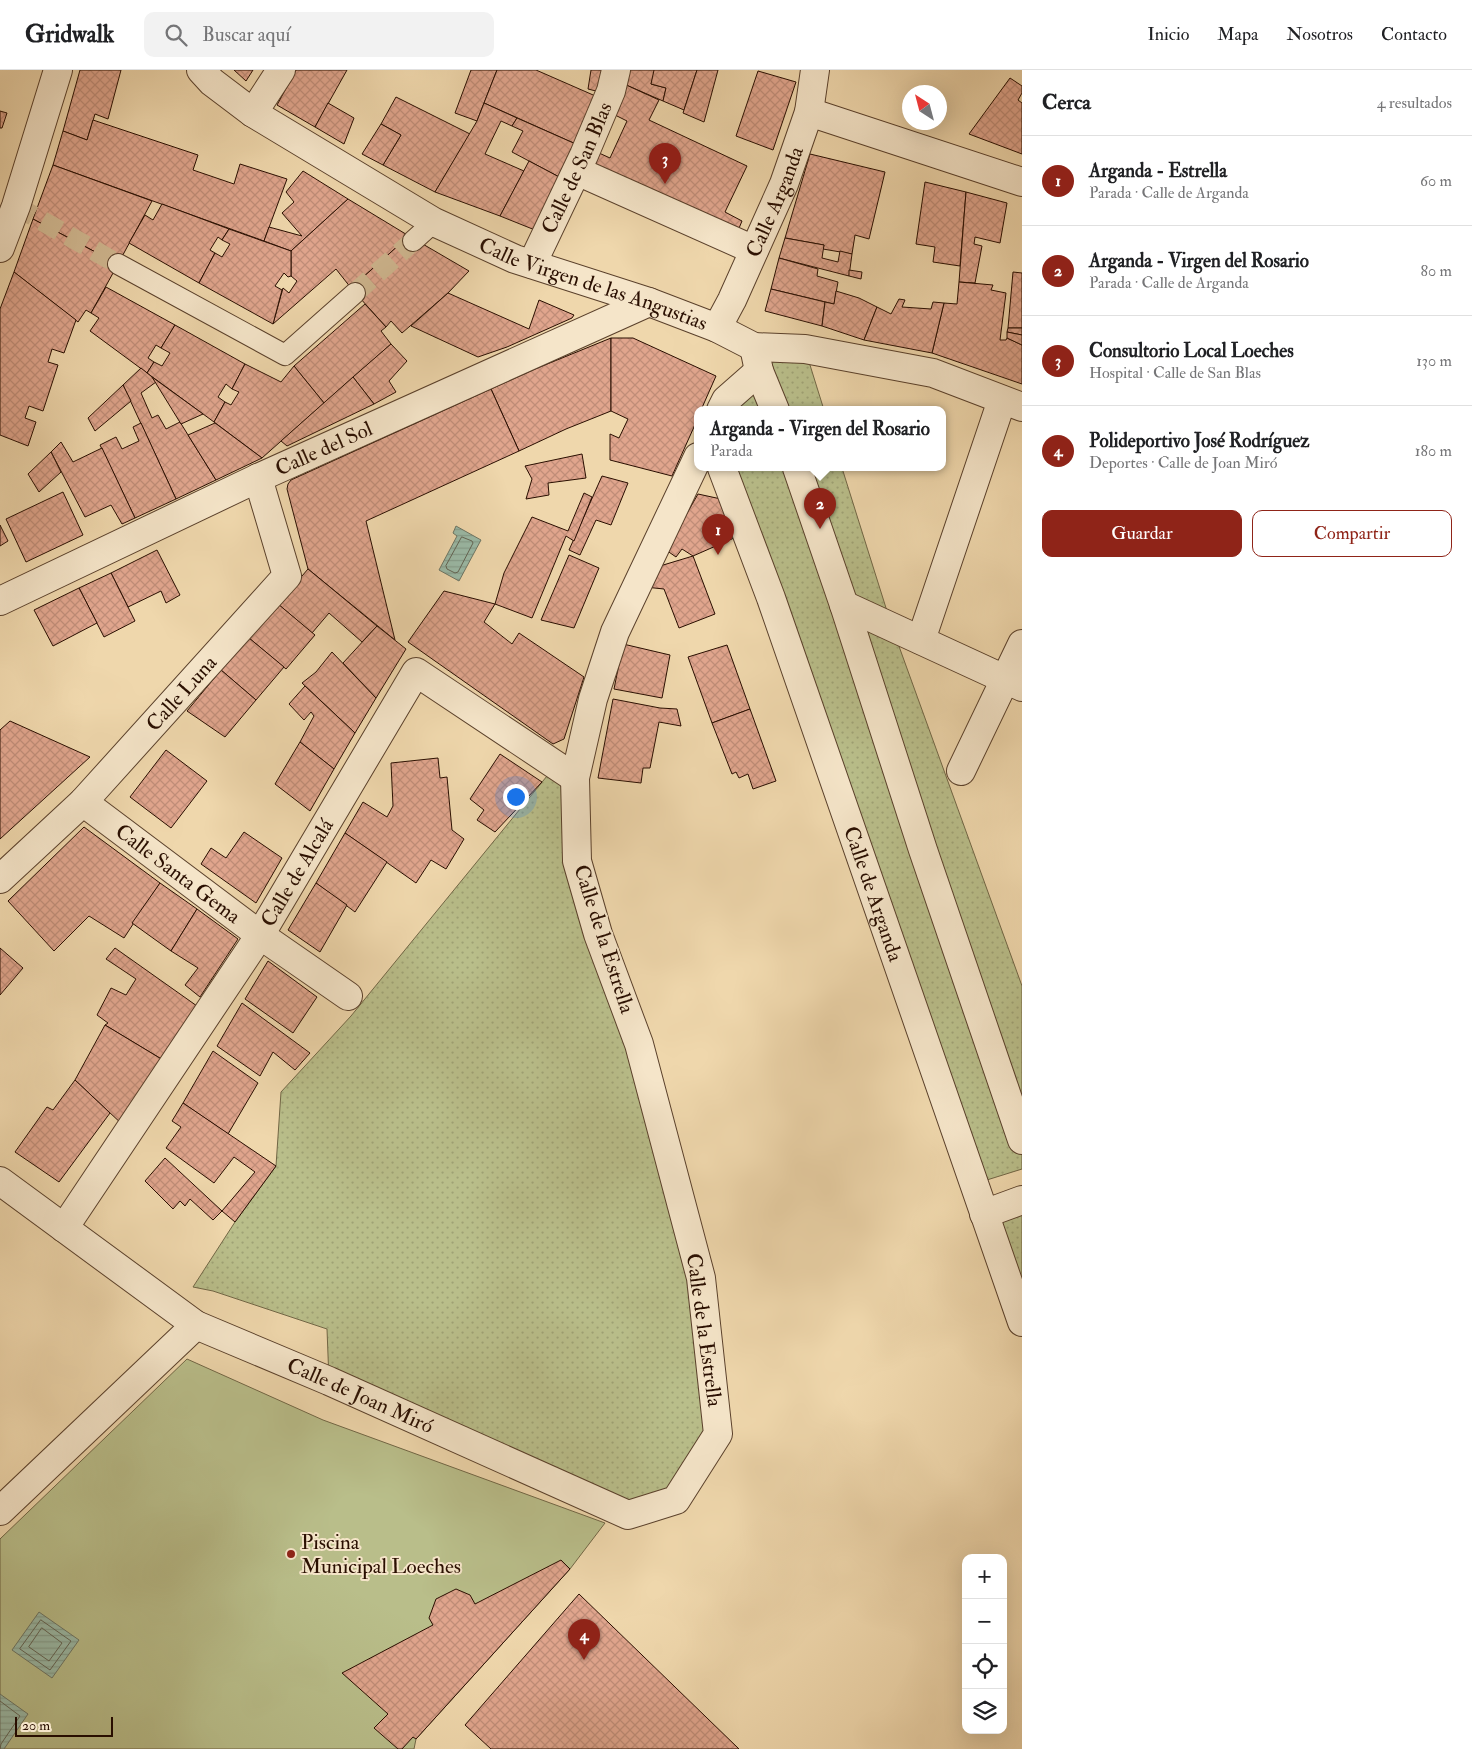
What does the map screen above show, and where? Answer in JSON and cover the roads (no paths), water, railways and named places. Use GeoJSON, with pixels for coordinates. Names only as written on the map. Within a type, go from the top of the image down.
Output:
{"type":"FeatureCollection","features":[{"type":"Feature","properties":{"kind":"street"},"geometry":{"type":"LineString","coordinates":[[0,248],[16,206],[58,70]]}},
{"type":"Feature","properties":{"kind":"street","name":"Calle Virgen de las Angustias"},"geometry":{"type":"LineString","coordinates":[[201,70],[212,82],[253,113],[434,222],[515,259],[649,302],[717,328],[757,359],[805,349],[933,373],[1012,404]]}},
{"type":"Feature","properties":{"kind":"street"},"geometry":{"type":"LineString","coordinates":[[253,113],[281,70]]}},
{"type":"Feature","properties":{"kind":"street","name":"Calle de San Blas"},"geometry":{"type":"LineString","coordinates":[[532,264],[577,171],[611,91],[616,70]]}},
{"type":"Feature","properties":{"kind":"street","name":"Calle Arganda"},"geometry":{"type":"LineString","coordinates":[[717,328],[732,300],[784,184],[809,112],[815,70]]}},
{"type":"Feature","properties":{"kind":"street"},"geometry":{"type":"LineString","coordinates":[[809,112],[1022,182]]}},
{"type":"Feature","properties":{"kind":"street"},"geometry":{"type":"LineString","coordinates":[[577,171],[754,250]]}},
{"type":"Feature","properties":{"kind":"street"},"geometry":{"type":"LineString","coordinates":[[413,241],[434,222]]}},
{"type":"Feature","properties":{"kind":"street"},"geometry":{"type":"LineString","coordinates":[[118,264],[285,355],[355,293]]}},
{"type":"Feature","properties":{"kind":"street","name":"Calle del Sol"},"geometry":{"type":"LineString","coordinates":[[0,601],[258,478],[649,302]]}},
{"type":"Feature","properties":{"kind":"street"},"geometry":{"type":"LineString","coordinates":[[723,406],[757,359]]}},
{"type":"Feature","properties":{"kind":"street"},"geometry":{"type":"LineString","coordinates":[[757,359],[775,406]]}},
{"type":"Feature","properties":{"kind":"street"},"geometry":{"type":"LineString","coordinates":[[921,640],[1012,404]]}},
{"type":"Feature","properties":{"kind":"street","name":"Calle de la Estrella"},"geometry":{"type":"LineString","coordinates":[[694,465],[614,632],[593,699],[575,778],[577,861],[598,934],[639,1044],[701,1278],[718,1434]]}},
{"type":"Feature","properties":{"kind":"street","name":"Calle de Arganda"},"geometry":{"type":"LineString","coordinates":[[723,471],[774,608],[1022,1322]]}},
{"type":"Feature","properties":{"kind":"street"},"geometry":{"type":"LineString","coordinates":[[798,471],[1022,1140]]}},
{"type":"Feature","properties":{"kind":"street","name":"Calle Luna"},"geometry":{"type":"LineString","coordinates":[[0,879],[83,802],[287,576],[258,478]]}},
{"type":"Feature","properties":{"kind":"street"},"geometry":{"type":"LineString","coordinates":[[844,605],[1014,683]]}},
{"type":"Feature","properties":{"kind":"street"},"geometry":{"type":"LineString","coordinates":[[961,772],[1014,683],[1022,644]]}},
{"type":"Feature","properties":{"kind":"street","name":"Calle de Alcalá"},"geometry":{"type":"LineString","coordinates":[[64,1228],[260,935],[416,672],[575,778]]}},
{"type":"Feature","properties":{"kind":"street","name":"Calle Santa Gema"},"geometry":{"type":"LineString","coordinates":[[83,802],[260,935],[348,996]]}},
{"type":"Feature","properties":{"kind":"street","name":"Calle de Joan Miró"},"geometry":{"type":"LineString","coordinates":[[0,1182],[196,1325],[329,1381],[628,1515],[676,1500],[718,1434]]}},
{"type":"Feature","properties":{"kind":"street"},"geometry":{"type":"LineString","coordinates":[[984,1214],[1022,1200]]}},
{"type":"Feature","properties":{"kind":"street"},"geometry":{"type":"LineString","coordinates":[[0,1512],[196,1325]]}},
{"type":"Feature","properties":{"kind":"water"},"geometry":{"type":"Polygon","coordinates":[[[456,526],[481,540],[459,581],[439,570],[457,536],[453,533],[456,526]]]}},
{"type":"Feature","properties":{"kind":"water"},"geometry":{"type":"Polygon","coordinates":[[[39,1612],[79,1640],[52,1678],[12,1650],[39,1612]]]}},
{"type":"Feature","properties":{"kind":"water"},"geometry":{"type":"Polygon","coordinates":[[[0,1694],[28,1714],[4,1749],[0,1749],[0,1694]]]}},
{"type":"Feature","properties":{"kind":"tunnel"},"geometry":{"type":"LineString","coordinates":[[16,206],[118,264]]}},
{"type":"Feature","properties":{"kind":"tunnel"},"geometry":{"type":"LineString","coordinates":[[355,293],[413,241]]}},
{"type":"Feature","properties":{"kind":"place","name":"Consultorio Local Loeches"},"geometry":{"type":"Point","coordinates":[665,184]}},
{"type":"Feature","properties":{"kind":"place","name":"Arganda - Virgen del Rosario"},"geometry":{"type":"Point","coordinates":[820,529]}},
{"type":"Feature","properties":{"kind":"place","name":"Arganda - Estrella"},"geometry":{"type":"Point","coordinates":[718,555]}},
{"type":"Feature","properties":{"kind":"place","name":"Piscina Municipal Loeches"},"geometry":{"type":"Point","coordinates":[291,1554]}},
{"type":"Feature","properties":{"kind":"place","name":"Polideportivo José Rodríguez"},"geometry":{"type":"Point","coordinates":[584,1660]}}]}
